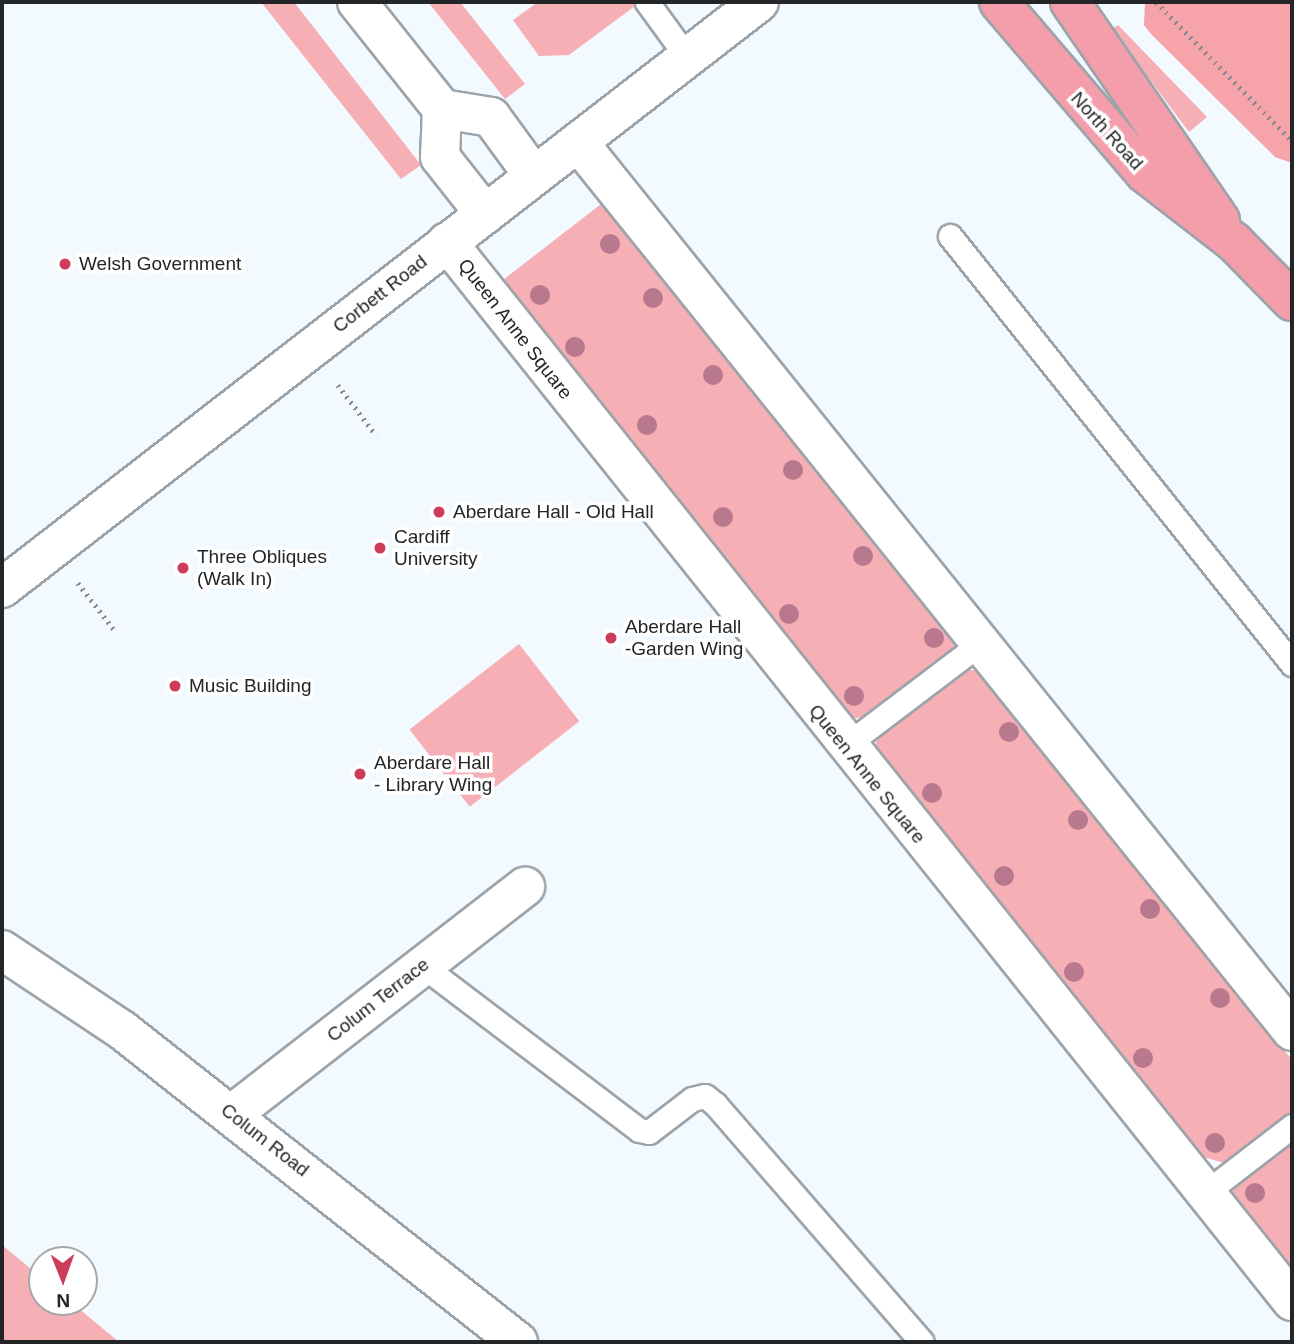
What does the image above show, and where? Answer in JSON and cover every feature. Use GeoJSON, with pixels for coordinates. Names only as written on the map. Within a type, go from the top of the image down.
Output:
{"type":"FeatureCollection","features":[{"type":"Feature","properties":{"kind":"main road","name":"North Road"},"geometry":{"type":"LineString","coordinates":[[999,2],[1145,173],[1234,242],[1292,301]]}},
{"type":"Feature","properties":{"kind":"main road","name":"North Road"},"geometry":{"type":"LineString","coordinates":[[1070,2],[1234,242]]}},
{"type":"Feature","properties":{"kind":"street"},"geometry":{"type":"LineString","coordinates":[[357,2],[442,109],[440,157],[485,214]]}},
{"type":"Feature","properties":{"kind":"street","name":"Corbett Road"},"geometry":{"type":"LineString","coordinates":[[2,588],[760,2]]}},
{"type":"Feature","properties":{"kind":"street"},"geometry":{"type":"LineString","coordinates":[[442,109],[491,117],[534,176]]}},
{"type":"Feature","properties":{"kind":"street"},"geometry":{"type":"LineString","coordinates":[[578,142],[776,396],[982,642],[1292,1031]]}},
{"type":"Feature","properties":{"kind":"street","name":"Queen Anne Square"},"geometry":{"type":"LineString","coordinates":[[447,242],[845,746],[1292,1301]]}},
{"type":"Feature","properties":{"kind":"street","name":"Colum Terrace"},"geometry":{"type":"LineString","coordinates":[[232,1114],[525,887]]}},
{"type":"Feature","properties":{"kind":"street","name":"Colum Road"},"geometry":{"type":"LineString","coordinates":[[2,950],[122,1030],[518,1342]]}},
{"type":"Feature","properties":{"kind":"lane"},"geometry":{"type":"LineString","coordinates":[[647,2],[687,57]]}},
{"type":"Feature","properties":{"kind":"lane"},"geometry":{"type":"LineString","coordinates":[[950,236],[1292,664]]}},
{"type":"Feature","properties":{"kind":"lane"},"geometry":{"type":"LineString","coordinates":[[845,746],[982,642]]}},
{"type":"Feature","properties":{"kind":"lane"},"geometry":{"type":"LineString","coordinates":[[423,966],[639,1130],[649,1132],[692,1099],[705,1096],[715,1104],[922,1342]]}},
{"type":"Feature","properties":{"kind":"lane"},"geometry":{"type":"LineString","coordinates":[[1205,1193],[1292,1126]]}},
{"type":"Feature","properties":{"kind":"path"},"geometry":{"type":"LineString","coordinates":[[1156,2],[1292,141]]}},
{"type":"Feature","properties":{"kind":"path"},"geometry":{"type":"LineString","coordinates":[[338,385],[376,435]]}},
{"type":"Feature","properties":{"kind":"path"},"geometry":{"type":"LineString","coordinates":[[78,583],[116,632]]}},
{"type":"Feature","properties":{"kind":"shaded area"},"geometry":{"type":"Polygon","coordinates":[[[261,2],[294,2],[421,165],[401,179],[261,2]]]}},
{"type":"Feature","properties":{"kind":"shaded area"},"geometry":{"type":"Polygon","coordinates":[[[428,2],[460,2],[525,84],[505,99],[428,2]]]}},
{"type":"Feature","properties":{"kind":"shaded area"},"geometry":{"type":"Polygon","coordinates":[[[538,2],[631,2],[635,6],[569,55],[539,56],[513,20],[538,2]]]}},
{"type":"Feature","properties":{"kind":"shaded area"},"geometry":{"type":"Polygon","coordinates":[[[1145,2],[1292,2],[1292,163],[1275,157],[1151,34],[1144,25],[1145,2]]]}},
{"type":"Feature","properties":{"kind":"shaded area"},"geometry":{"type":"Polygon","coordinates":[[[1118,25],[1207,117],[1189,132],[1112,29],[1118,25]]]}},
{"type":"Feature","properties":{"kind":"shaded area"},"geometry":{"type":"Polygon","coordinates":[[[605,201],[955,639],[953,653],[869,716],[850,719],[499,283],[605,201]]]}},
{"type":"Feature","properties":{"kind":"shaded area"},"geometry":{"type":"Polygon","coordinates":[[[519,644],[579,721],[470,807],[409,730],[519,644]]]}},
{"type":"Feature","properties":{"kind":"shaded area"},"geometry":{"type":"Polygon","coordinates":[[[963,670],[981,670],[1292,1060],[1292,1114],[1228,1164],[1196,1155],[874,748],[880,733],[963,670]]]}},
{"type":"Feature","properties":{"kind":"shaded area"},"geometry":{"type":"Polygon","coordinates":[[[1292,1140],[1292,1274],[1236,1205],[1232,1187],[1292,1140]]]}},
{"type":"Feature","properties":{"kind":"shaded area"},"geometry":{"type":"Polygon","coordinates":[[[2,1245],[28,1266],[28,1316],[88,1316],[119,1342],[2,1342],[2,1245]]]}},
{"type":"Feature","properties":{"kind":"place","name":"Welsh Government"},"geometry":{"type":"Point","coordinates":[65,264]}},
{"type":"Feature","properties":{"kind":"place","name":"Aberdare Hall - Old Hall"},"geometry":{"type":"Point","coordinates":[439,512]}},
{"type":"Feature","properties":{"kind":"place","name":"Cardiff University"},"geometry":{"type":"Point","coordinates":[380,548]}},
{"type":"Feature","properties":{"kind":"place","name":"Three Obliques (Walk In)"},"geometry":{"type":"Point","coordinates":[183,568]}},
{"type":"Feature","properties":{"kind":"place","name":"Aberdare Hall -Garden Wing"},"geometry":{"type":"Point","coordinates":[611,638]}},
{"type":"Feature","properties":{"kind":"place","name":"Music Building"},"geometry":{"type":"Point","coordinates":[175,686]}},
{"type":"Feature","properties":{"kind":"place","name":"Aberdare Hall - Library Wing"},"geometry":{"type":"Point","coordinates":[360,774]}}]}
